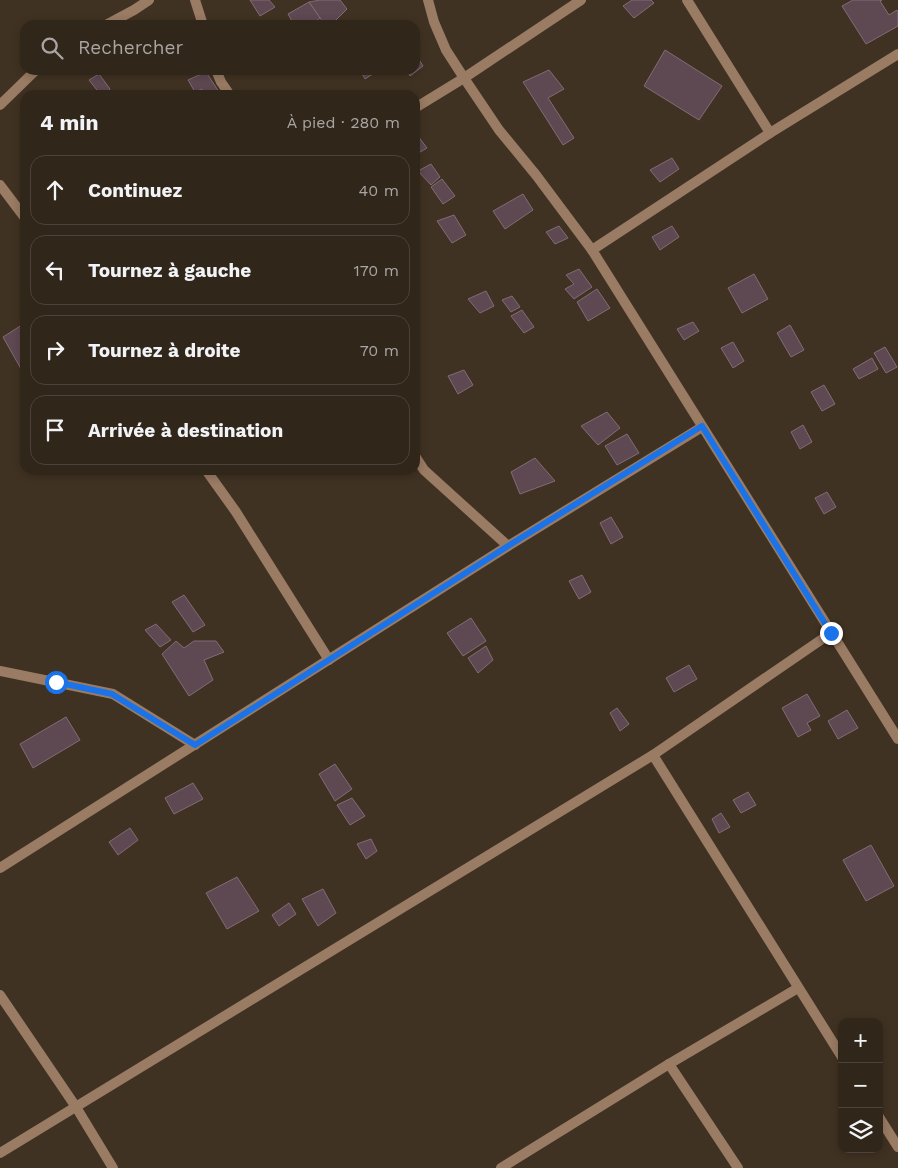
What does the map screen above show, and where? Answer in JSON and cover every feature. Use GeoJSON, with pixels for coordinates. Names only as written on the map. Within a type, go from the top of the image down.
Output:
{"type":"FeatureCollection","features":[{"type":"Feature","properties":{"kind":"street"},"geometry":{"type":"LineString","coordinates":[[115,20],[149,0]]}},
{"type":"Feature","properties":{"kind":"street"},"geometry":{"type":"LineString","coordinates":[[194,0],[201,20]]}},
{"type":"Feature","properties":{"kind":"street"},"geometry":{"type":"LineString","coordinates":[[428,0],[434,22],[446,50],[499,130],[536,175],[592,250],[898,739]]}},
{"type":"Feature","properties":{"kind":"street"},"geometry":{"type":"LineString","coordinates":[[420,105],[581,0]]}},
{"type":"Feature","properties":{"kind":"street"},"geometry":{"type":"LineString","coordinates":[[686,0],[770,133]]}},
{"type":"Feature","properties":{"kind":"street"},"geometry":{"type":"LineString","coordinates":[[592,250],[770,133],[898,54]]}},
{"type":"Feature","properties":{"kind":"street"},"geometry":{"type":"LineString","coordinates":[[0,105],[31,75]]}},
{"type":"Feature","properties":{"kind":"street"},"geometry":{"type":"LineString","coordinates":[[218,75],[227,90]]}},
{"type":"Feature","properties":{"kind":"street"},"geometry":{"type":"LineString","coordinates":[[0,185],[20,211]]}},
{"type":"Feature","properties":{"kind":"street"},"geometry":{"type":"LineString","coordinates":[[0,868],[508,546],[702,426]]}},
{"type":"Feature","properties":{"kind":"street"},"geometry":{"type":"LineString","coordinates":[[420,464],[424,470],[508,546]]}},
{"type":"Feature","properties":{"kind":"street"},"geometry":{"type":"LineString","coordinates":[[210,475],[236,512],[329,660]]}},
{"type":"Feature","properties":{"kind":"street"},"geometry":{"type":"LineString","coordinates":[[0,1153],[653,755],[831,633]]}},
{"type":"Feature","properties":{"kind":"street"},"geometry":{"type":"LineString","coordinates":[[0,671],[112,694],[195,745]]}},
{"type":"Feature","properties":{"kind":"street"},"geometry":{"type":"LineString","coordinates":[[653,755],[838,1051]]}},
{"type":"Feature","properties":{"kind":"street"},"geometry":{"type":"LineString","coordinates":[[501,1168],[669,1064],[798,988]]}},
{"type":"Feature","properties":{"kind":"street"},"geometry":{"type":"LineString","coordinates":[[0,995],[76,1107],[113,1168]]}},
{"type":"Feature","properties":{"kind":"street"},"geometry":{"type":"LineString","coordinates":[[669,1064],[738,1168]]}},
{"type":"Feature","properties":{"kind":"street"},"geometry":{"type":"LineString","coordinates":[[883,1123],[898,1147]]}},
{"type":"Feature","properties":{"kind":"building"},"geometry":{"type":"Polygon","coordinates":[[[250,0],[269,0],[275,7],[260,16],[250,0]]]}},
{"type":"Feature","properties":{"kind":"building"},"geometry":{"type":"Polygon","coordinates":[[[340,0],[347,9],[336,20],[322,20],[309,2],[340,0]]]}},
{"type":"Feature","properties":{"kind":"building"},"geometry":{"type":"Polygon","coordinates":[[[632,0],[651,0],[654,3],[634,18],[623,6],[632,0]]]}},
{"type":"Feature","properties":{"kind":"building"},"geometry":{"type":"Polygon","coordinates":[[[853,0],[882,0],[880,1],[889,15],[897,10],[898,26],[866,44],[842,6],[853,0]]]}},
{"type":"Feature","properties":{"kind":"building"},"geometry":{"type":"Polygon","coordinates":[[[309,2],[320,18],[317,20],[291,20],[288,14],[309,2]]]}},
{"type":"Feature","properties":{"kind":"building"},"geometry":{"type":"Polygon","coordinates":[[[665,50],[722,86],[699,120],[644,86],[665,50]]]}},
{"type":"Feature","properties":{"kind":"building"},"geometry":{"type":"Polygon","coordinates":[[[549,70],[564,89],[548,98],[574,138],[563,145],[523,82],[549,70]]]}},
{"type":"Feature","properties":{"kind":"building"},"geometry":{"type":"Polygon","coordinates":[[[100,75],[110,89],[97,90],[89,80],[100,75]]]}},
{"type":"Feature","properties":{"kind":"building"},"geometry":{"type":"Polygon","coordinates":[[[199,75],[208,75],[218,90],[194,90],[188,80],[199,75]]]}},
{"type":"Feature","properties":{"kind":"building"},"geometry":{"type":"Polygon","coordinates":[[[363,75],[371,75],[365,79],[363,75]]]}},
{"type":"Feature","properties":{"kind":"building"},"geometry":{"type":"Polygon","coordinates":[[[420,139],[427,148],[420,152],[420,139]]]}},
{"type":"Feature","properties":{"kind":"building"},"geometry":{"type":"Polygon","coordinates":[[[672,158],[679,169],[660,182],[650,170],[672,158]]]}},
{"type":"Feature","properties":{"kind":"building"},"geometry":{"type":"Polygon","coordinates":[[[431,164],[440,177],[431,185],[420,173],[420,170],[431,164]]]}},
{"type":"Feature","properties":{"kind":"building"},"geometry":{"type":"Polygon","coordinates":[[[442,179],[455,196],[443,204],[431,187],[442,179]]]}},
{"type":"Feature","properties":{"kind":"building"},"geometry":{"type":"Polygon","coordinates":[[[523,194],[533,210],[505,229],[493,211],[523,194]]]}},
{"type":"Feature","properties":{"kind":"building"},"geometry":{"type":"Polygon","coordinates":[[[454,215],[466,235],[452,243],[437,221],[454,215]]]}},
{"type":"Feature","properties":{"kind":"building"},"geometry":{"type":"Polygon","coordinates":[[[559,226],[568,238],[555,244],[546,232],[559,226]]]}},
{"type":"Feature","properties":{"kind":"building"},"geometry":{"type":"Polygon","coordinates":[[[672,226],[679,237],[660,250],[652,237],[672,226]]]}},
{"type":"Feature","properties":{"kind":"building"},"geometry":{"type":"Polygon","coordinates":[[[579,269],[592,287],[574,299],[565,289],[574,284],[566,275],[579,269]]]}},
{"type":"Feature","properties":{"kind":"building"},"geometry":{"type":"Polygon","coordinates":[[[754,274],[768,299],[742,313],[728,288],[754,274]]]}},
{"type":"Feature","properties":{"kind":"building"},"geometry":{"type":"Polygon","coordinates":[[[597,289],[610,308],[588,321],[577,302],[597,289]]]}},
{"type":"Feature","properties":{"kind":"building"},"geometry":{"type":"Polygon","coordinates":[[[486,291],[494,306],[480,313],[468,299],[486,291]]]}},
{"type":"Feature","properties":{"kind":"building"},"geometry":{"type":"Polygon","coordinates":[[[512,296],[520,307],[511,312],[502,300],[512,296]]]}},
{"type":"Feature","properties":{"kind":"building"},"geometry":{"type":"Polygon","coordinates":[[[522,310],[534,327],[524,333],[511,316],[522,310]]]}},
{"type":"Feature","properties":{"kind":"building"},"geometry":{"type":"Polygon","coordinates":[[[693,322],[699,331],[684,340],[677,329],[693,322]]]}},
{"type":"Feature","properties":{"kind":"building"},"geometry":{"type":"Polygon","coordinates":[[[790,325],[804,350],[791,357],[777,333],[790,325]]]}},
{"type":"Feature","properties":{"kind":"building"},"geometry":{"type":"Polygon","coordinates":[[[20,326],[20,367],[3,337],[20,326]]]}},
{"type":"Feature","properties":{"kind":"building"},"geometry":{"type":"Polygon","coordinates":[[[733,342],[744,361],[733,368],[721,348],[733,342]]]}},
{"type":"Feature","properties":{"kind":"building"},"geometry":{"type":"Polygon","coordinates":[[[885,347],[897,367],[886,373],[874,353],[885,347]]]}},
{"type":"Feature","properties":{"kind":"building"},"geometry":{"type":"Polygon","coordinates":[[[872,358],[878,369],[859,379],[853,369],[872,358]]]}},
{"type":"Feature","properties":{"kind":"building"},"geometry":{"type":"Polygon","coordinates":[[[464,370],[473,385],[458,394],[448,376],[464,370]]]}},
{"type":"Feature","properties":{"kind":"building"},"geometry":{"type":"Polygon","coordinates":[[[824,385],[835,404],[822,411],[811,392],[824,385]]]}},
{"type":"Feature","properties":{"kind":"building"},"geometry":{"type":"Polygon","coordinates":[[[607,412],[620,428],[598,445],[581,426],[607,412]]]}},
{"type":"Feature","properties":{"kind":"building"},"geometry":{"type":"Polygon","coordinates":[[[803,425],[812,442],[800,449],[791,432],[803,425]]]}},
{"type":"Feature","properties":{"kind":"building"},"geometry":{"type":"Polygon","coordinates":[[[627,434],[639,453],[617,465],[605,446],[627,434]]]}},
{"type":"Feature","properties":{"kind":"building"},"geometry":{"type":"Polygon","coordinates":[[[535,458],[555,481],[520,494],[511,472],[535,458]]]}},
{"type":"Feature","properties":{"kind":"building"},"geometry":{"type":"Polygon","coordinates":[[[827,492],[836,507],[824,514],[815,498],[827,492]]]}},
{"type":"Feature","properties":{"kind":"building"},"geometry":{"type":"Polygon","coordinates":[[[611,517],[623,537],[611,544],[600,523],[611,517]]]}},
{"type":"Feature","properties":{"kind":"building"},"geometry":{"type":"Polygon","coordinates":[[[582,575],[591,592],[579,599],[569,581],[582,575]]]}},
{"type":"Feature","properties":{"kind":"building"},"geometry":{"type":"Polygon","coordinates":[[[184,595],[205,625],[193,632],[172,602],[184,595]]]}},
{"type":"Feature","properties":{"kind":"building"},"geometry":{"type":"Polygon","coordinates":[[[471,618],[486,641],[463,656],[447,633],[471,618]]]}},
{"type":"Feature","properties":{"kind":"building"},"geometry":{"type":"Polygon","coordinates":[[[156,624],[171,640],[160,647],[145,630],[156,624]]]}},
{"type":"Feature","properties":{"kind":"building"},"geometry":{"type":"Polygon","coordinates":[[[176,641],[184,648],[194,641],[216,641],[224,652],[204,660],[213,680],[189,696],[162,654],[176,641]]]}},
{"type":"Feature","properties":{"kind":"building"},"geometry":{"type":"Polygon","coordinates":[[[486,646],[493,660],[478,673],[468,658],[486,646]]]}},
{"type":"Feature","properties":{"kind":"building"},"geometry":{"type":"Polygon","coordinates":[[[689,665],[697,679],[674,692],[666,678],[689,665]]]}},
{"type":"Feature","properties":{"kind":"building"},"geometry":{"type":"Polygon","coordinates":[[[807,694],[820,716],[807,723],[811,730],[798,737],[782,708],[807,694]]]}},
{"type":"Feature","properties":{"kind":"building"},"geometry":{"type":"Polygon","coordinates":[[[617,708],[629,724],[620,731],[610,713],[617,708]]]}},
{"type":"Feature","properties":{"kind":"building"},"geometry":{"type":"Polygon","coordinates":[[[847,710],[858,728],[838,739],[828,721],[847,710]]]}},
{"type":"Feature","properties":{"kind":"building"},"geometry":{"type":"Polygon","coordinates":[[[66,717],[80,740],[33,768],[20,744],[66,717]]]}},
{"type":"Feature","properties":{"kind":"building"},"geometry":{"type":"Polygon","coordinates":[[[335,764],[352,789],[335,801],[319,774],[335,764]]]}},
{"type":"Feature","properties":{"kind":"building"},"geometry":{"type":"Polygon","coordinates":[[[193,783],[203,799],[174,814],[165,798],[193,783]]]}},
{"type":"Feature","properties":{"kind":"building"},"geometry":{"type":"Polygon","coordinates":[[[748,792],[756,805],[741,813],[733,800],[748,792]]]}},
{"type":"Feature","properties":{"kind":"building"},"geometry":{"type":"Polygon","coordinates":[[[352,798],[365,816],[350,825],[337,805],[352,798]]]}},
{"type":"Feature","properties":{"kind":"building"},"geometry":{"type":"Polygon","coordinates":[[[721,813],[730,827],[719,833],[712,819],[721,813]]]}},
{"type":"Feature","properties":{"kind":"building"},"geometry":{"type":"Polygon","coordinates":[[[130,828],[138,840],[118,855],[109,842],[130,828]]]}},
{"type":"Feature","properties":{"kind":"building"},"geometry":{"type":"Polygon","coordinates":[[[371,839],[377,851],[366,859],[357,844],[371,839]]]}},
{"type":"Feature","properties":{"kind":"building"},"geometry":{"type":"Polygon","coordinates":[[[871,845],[894,886],[866,901],[843,860],[871,845]]]}},
{"type":"Feature","properties":{"kind":"building"},"geometry":{"type":"Polygon","coordinates":[[[237,877],[259,911],[227,929],[206,893],[237,877]]]}},
{"type":"Feature","properties":{"kind":"building"},"geometry":{"type":"Polygon","coordinates":[[[323,889],[336,913],[318,926],[302,899],[323,889]]]}},
{"type":"Feature","properties":{"kind":"building"},"geometry":{"type":"Polygon","coordinates":[[[289,903],[296,914],[279,926],[272,915],[289,903]]]}},
{"type":"Feature","properties":{"kind":"route"},"geometry":{"type":"LineString","coordinates":[[56,682],[112,694],[195,745],[508,546],[702,426],[831,633]]}}]}
